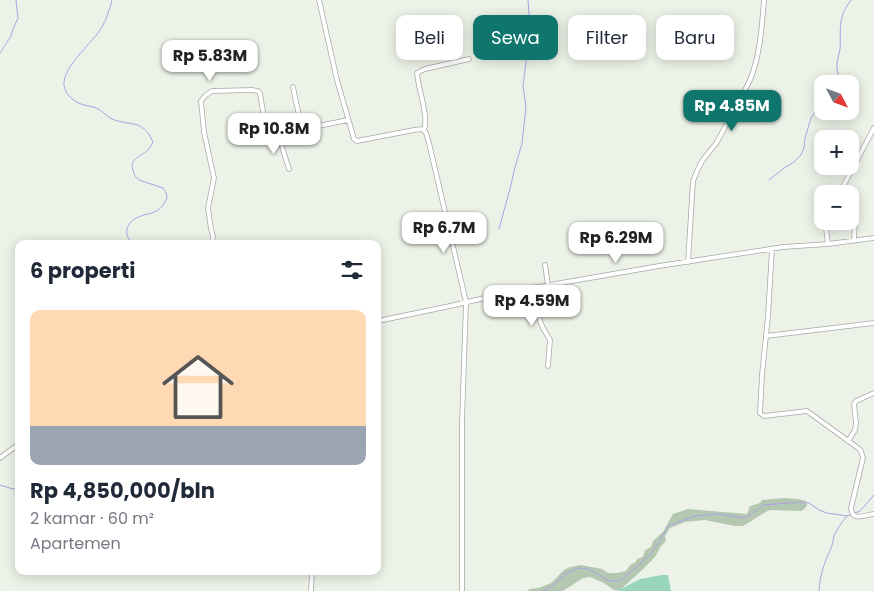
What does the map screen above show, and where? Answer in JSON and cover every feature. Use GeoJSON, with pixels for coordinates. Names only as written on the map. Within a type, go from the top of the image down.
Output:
{"type":"FeatureCollection","features":[{"type":"Feature","properties":{"kind":"street"},"geometry":{"type":"LineString","coordinates":[[319,0],[337,80],[353,137],[357,141],[414,130],[424,130]]}},
{"type":"Feature","properties":{"kind":"street"},"geometry":{"type":"LineString","coordinates":[[688,262],[692,192],[695,175],[702,161],[716,144],[750,78],[761,33],[764,0]]}},
{"type":"Feature","properties":{"kind":"street"},"geometry":{"type":"LineString","coordinates":[[462,591],[462,422],[466,302],[429,143],[424,130],[426,127],[425,112],[420,95],[417,72],[469,59]]}},
{"type":"Feature","properties":{"kind":"street"},"geometry":{"type":"LineString","coordinates":[[293,88],[302,130]]}},
{"type":"Feature","properties":{"kind":"street"},"geometry":{"type":"LineString","coordinates":[[212,240],[208,208],[214,178],[204,132],[201,101],[209,92],[258,91],[260,93],[265,122],[270,133],[274,135],[348,120]]}},
{"type":"Feature","properties":{"kind":"street"},"geometry":{"type":"LineString","coordinates":[[844,185],[874,128]]}},
{"type":"Feature","properties":{"kind":"street"},"geometry":{"type":"LineString","coordinates":[[279,135],[290,169]]}},
{"type":"Feature","properties":{"kind":"street"},"geometry":{"type":"LineString","coordinates":[[826,230],[828,244]]}},
{"type":"Feature","properties":{"kind":"street"},"geometry":{"type":"LineString","coordinates":[[854,230],[854,240]]}},
{"type":"Feature","properties":{"kind":"street"},"geometry":{"type":"LineString","coordinates":[[381,320],[548,285],[659,266],[772,249],[874,238]]}},
{"type":"Feature","properties":{"kind":"street"},"geometry":{"type":"LineString","coordinates":[[772,249],[761,414],[764,416],[807,411],[858,448],[863,458],[851,513],[856,517],[874,514]]}},
{"type":"Feature","properties":{"kind":"street"},"geometry":{"type":"LineString","coordinates":[[545,265],[548,285]]}},
{"type":"Feature","properties":{"kind":"street"},"geometry":{"type":"LineString","coordinates":[[539,287],[540,321],[550,340],[548,366]]}},
{"type":"Feature","properties":{"kind":"street"},"geometry":{"type":"LineString","coordinates":[[766,336],[874,323]]}},
{"type":"Feature","properties":{"kind":"street"},"geometry":{"type":"LineString","coordinates":[[848,440],[855,430],[854,404],[856,401],[874,393]]}},
{"type":"Feature","properties":{"kind":"street"},"geometry":{"type":"LineString","coordinates":[[0,458],[15,447]]}},
{"type":"Feature","properties":{"kind":"street"},"geometry":{"type":"LineString","coordinates":[[311,591],[312,575]]}},
{"type":"Feature","properties":{"kind":"shaded area"},"geometry":{"type":"Polygon","coordinates":[[[784,498],[806,501],[807,506],[802,511],[767,511],[743,526],[705,520],[685,522],[670,528],[665,536],[666,541],[655,557],[620,590],[614,590],[590,577],[583,578],[563,591],[527,591],[551,583],[564,570],[570,567],[581,565],[602,569],[608,573],[626,571],[637,559],[643,557],[645,550],[651,547],[653,541],[663,532],[673,514],[688,509],[747,514],[750,506],[760,503],[762,500],[784,498]]]}},
{"type":"Feature","properties":{"kind":"green space"},"geometry":{"type":"Polygon","coordinates":[[[668,575],[671,591],[617,591],[640,579],[668,575]]]}},
{"type":"Feature","properties":{"kind":"waterway"},"geometry":{"type":"LineString","coordinates":[[0,53],[11,36],[18,18],[16,0]]}},
{"type":"Feature","properties":{"kind":"waterway"},"geometry":{"type":"LineString","coordinates":[[112,0],[99,32],[71,65],[64,81],[66,92],[74,100],[98,109],[112,119],[140,126],[145,129],[153,142],[149,149],[134,160],[132,166],[139,180],[163,188],[167,198],[157,211],[136,218],[129,224],[127,227],[129,240]]}},
{"type":"Feature","properties":{"kind":"waterway"},"geometry":{"type":"LineString","coordinates":[[499,229],[522,143],[526,107],[523,86],[531,41],[528,0]]}},
{"type":"Feature","properties":{"kind":"waterway"},"geometry":{"type":"LineString","coordinates":[[838,75],[837,63],[840,49],[841,21],[843,13],[851,0]]}},
{"type":"Feature","properties":{"kind":"waterway"},"geometry":{"type":"LineString","coordinates":[[769,180],[801,155],[811,118],[814,114]]}},
{"type":"Feature","properties":{"kind":"waterway"},"geometry":{"type":"LineString","coordinates":[[0,485],[15,488]]}},
{"type":"Feature","properties":{"kind":"waterway"},"geometry":{"type":"LineString","coordinates":[[855,513],[860,511],[874,495]]}},
{"type":"Feature","properties":{"kind":"waterway"},"geometry":{"type":"LineString","coordinates":[[543,591],[554,585],[565,574],[578,568],[588,569],[610,581],[621,580],[649,556],[668,526],[695,516],[717,514],[745,518],[764,505],[799,502],[809,503],[827,513],[847,516],[852,514]]}},
{"type":"Feature","properties":{"kind":"waterway"},"geometry":{"type":"LineString","coordinates":[[819,591],[820,579],[834,536],[847,516]]}}]}
